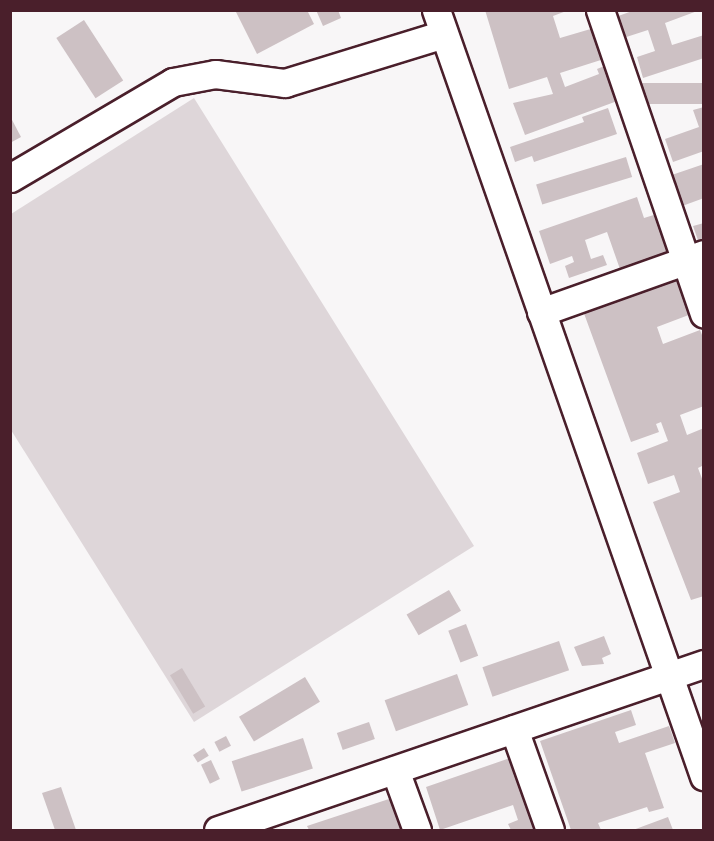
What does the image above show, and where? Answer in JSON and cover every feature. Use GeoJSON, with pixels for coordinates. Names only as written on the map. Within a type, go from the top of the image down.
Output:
{"type":"FeatureCollection","features":[{"type":"Feature","properties":{"kind":"street"},"geometry":{"type":"LineString","coordinates":[[600,10],[694,257],[704,314]]}},
{"type":"Feature","properties":{"kind":"street"},"geometry":{"type":"LineString","coordinates":[[10,178],[173,82],[215,74],[285,83],[440,22],[704,776]]}},
{"type":"Feature","properties":{"kind":"street"},"geometry":{"type":"LineString","coordinates":[[541,312],[694,257]]}},
{"type":"Feature","properties":{"kind":"street"},"geometry":{"type":"LineString","coordinates":[[218,831],[272,822],[395,770],[704,664]]}},
{"type":"Feature","properties":{"kind":"street"},"geometry":{"type":"LineString","coordinates":[[514,729],[550,831]]}},
{"type":"Feature","properties":{"kind":"street"},"geometry":{"type":"LineString","coordinates":[[395,770],[417,831]]}},
{"type":"Feature","properties":{"kind":"shaded area"},"geometry":{"type":"Polygon","coordinates":[[[194,98],[474,546],[194,722],[11,430],[11,214],[194,98]]]}},
{"type":"Feature","properties":{"kind":"building"},"geometry":{"type":"Polygon","coordinates":[[[235,10],[307,10],[314,24],[257,54],[235,10]]]}},
{"type":"Feature","properties":{"kind":"building"},"geometry":{"type":"Polygon","coordinates":[[[316,10],[338,10],[341,18],[323,26],[316,10]]]}},
{"type":"Feature","properties":{"kind":"building"},"geometry":{"type":"Polygon","coordinates":[[[485,10],[569,10],[553,16],[560,38],[594,28],[604,59],[560,73],[565,87],[599,74],[597,69],[607,65],[620,100],[525,135],[513,103],[553,94],[547,77],[509,89],[485,10]]]}},
{"type":"Feature","properties":{"kind":"building"},"geometry":{"type":"Polygon","coordinates":[[[635,10],[700,10],[665,23],[672,45],[704,35],[704,58],[643,78],[637,57],[655,51],[648,30],[617,40],[610,19],[635,10]]]}},
{"type":"Feature","properties":{"kind":"building"},"geometry":{"type":"Polygon","coordinates":[[[84,20],[123,80],[96,98],[56,38],[84,20]]]}},
{"type":"Feature","properties":{"kind":"building"},"geometry":{"type":"Polygon","coordinates":[[[639,83],[704,83],[704,104],[639,104],[639,83]]]}},
{"type":"Feature","properties":{"kind":"building"},"geometry":{"type":"Polygon","coordinates":[[[704,107],[704,151],[673,162],[665,139],[699,127],[693,110],[704,107]]]}},
{"type":"Feature","properties":{"kind":"building"},"geometry":{"type":"Polygon","coordinates":[[[608,108],[617,134],[534,162],[532,156],[515,162],[510,147],[584,122],[582,117],[608,108]]]}},
{"type":"Feature","properties":{"kind":"building"},"geometry":{"type":"Polygon","coordinates":[[[10,116],[21,137],[10,143],[10,116]]]}},
{"type":"Feature","properties":{"kind":"building"},"geometry":{"type":"Polygon","coordinates":[[[626,157],[632,177],[542,205],[536,184],[626,157]]]}},
{"type":"Feature","properties":{"kind":"building"},"geometry":{"type":"Polygon","coordinates":[[[704,164],[704,198],[674,209],[663,178],[704,164]]]}},
{"type":"Feature","properties":{"kind":"building"},"geometry":{"type":"Polygon","coordinates":[[[637,197],[644,218],[657,214],[671,254],[621,272],[607,232],[585,240],[591,259],[603,255],[607,265],[569,278],[565,266],[574,262],[572,256],[550,264],[539,231],[637,197]]]}},
{"type":"Feature","properties":{"kind":"building"},"geometry":{"type":"Polygon","coordinates":[[[704,223],[704,245],[700,246],[693,226],[704,223]]]}},
{"type":"Feature","properties":{"kind":"building"},"geometry":{"type":"Polygon","coordinates":[[[679,272],[694,313],[657,327],[663,344],[700,330],[704,340],[704,406],[680,415],[687,435],[704,428],[704,465],[698,468],[704,484],[704,596],[691,600],[653,502],[680,492],[674,475],[648,484],[637,453],[668,441],[661,422],[656,424],[659,432],[631,442],[582,308],[679,272]]]}},
{"type":"Feature","properties":{"kind":"building"},"geometry":{"type":"Polygon","coordinates":[[[449,590],[461,611],[419,635],[407,614],[449,590]]]}},
{"type":"Feature","properties":{"kind":"building"},"geometry":{"type":"Polygon","coordinates":[[[466,624],[478,656],[460,663],[448,631],[466,624]]]}},
{"type":"Feature","properties":{"kind":"building"},"geometry":{"type":"Polygon","coordinates":[[[604,636],[611,654],[602,658],[604,664],[582,666],[574,647],[604,636]]]}},
{"type":"Feature","properties":{"kind":"building"},"geometry":{"type":"Polygon","coordinates":[[[559,641],[569,670],[493,697],[482,667],[559,641]]]}},
{"type":"Feature","properties":{"kind":"building"},"geometry":{"type":"Polygon","coordinates":[[[182,668],[205,707],[193,714],[170,675],[182,668]]]}},
{"type":"Feature","properties":{"kind":"building"},"geometry":{"type":"Polygon","coordinates":[[[457,674],[468,705],[396,731],[385,700],[457,674]]]}},
{"type":"Feature","properties":{"kind":"building"},"geometry":{"type":"Polygon","coordinates":[[[305,677],[320,702],[254,742],[239,717],[305,677]]]}},
{"type":"Feature","properties":{"kind":"building"},"geometry":{"type":"Polygon","coordinates":[[[631,710],[636,725],[615,732],[619,743],[669,726],[675,743],[645,753],[664,808],[649,812],[647,807],[598,823],[601,830],[571,830],[540,741],[631,710]]]}},
{"type":"Feature","properties":{"kind":"building"},"geometry":{"type":"Polygon","coordinates":[[[369,722],[375,739],[343,750],[337,733],[369,722]]]}},
{"type":"Feature","properties":{"kind":"building"},"geometry":{"type":"Polygon","coordinates":[[[226,736],[231,746],[219,752],[214,742],[226,736]]]}},
{"type":"Feature","properties":{"kind":"building"},"geometry":{"type":"Polygon","coordinates":[[[303,738],[313,768],[242,792],[232,761],[303,738]]]}},
{"type":"Feature","properties":{"kind":"building"},"geometry":{"type":"Polygon","coordinates":[[[204,748],[209,756],[198,763],[193,755],[204,748]]]}},
{"type":"Feature","properties":{"kind":"building"},"geometry":{"type":"Polygon","coordinates":[[[513,757],[540,830],[511,830],[508,824],[518,820],[513,805],[440,830],[426,787],[513,757]]]}},
{"type":"Feature","properties":{"kind":"building"},"geometry":{"type":"Polygon","coordinates":[[[211,760],[220,779],[210,784],[201,765],[211,760]]]}},
{"type":"Feature","properties":{"kind":"building"},"geometry":{"type":"Polygon","coordinates":[[[61,787],[76,830],[55,830],[42,793],[61,787]]]}},
{"type":"Feature","properties":{"kind":"building"},"geometry":{"type":"Polygon","coordinates":[[[392,798],[403,830],[309,830],[307,826],[392,798]]]}},
{"type":"Feature","properties":{"kind":"building"},"geometry":{"type":"Polygon","coordinates":[[[668,817],[673,830],[633,830],[668,817]]]}}]}
